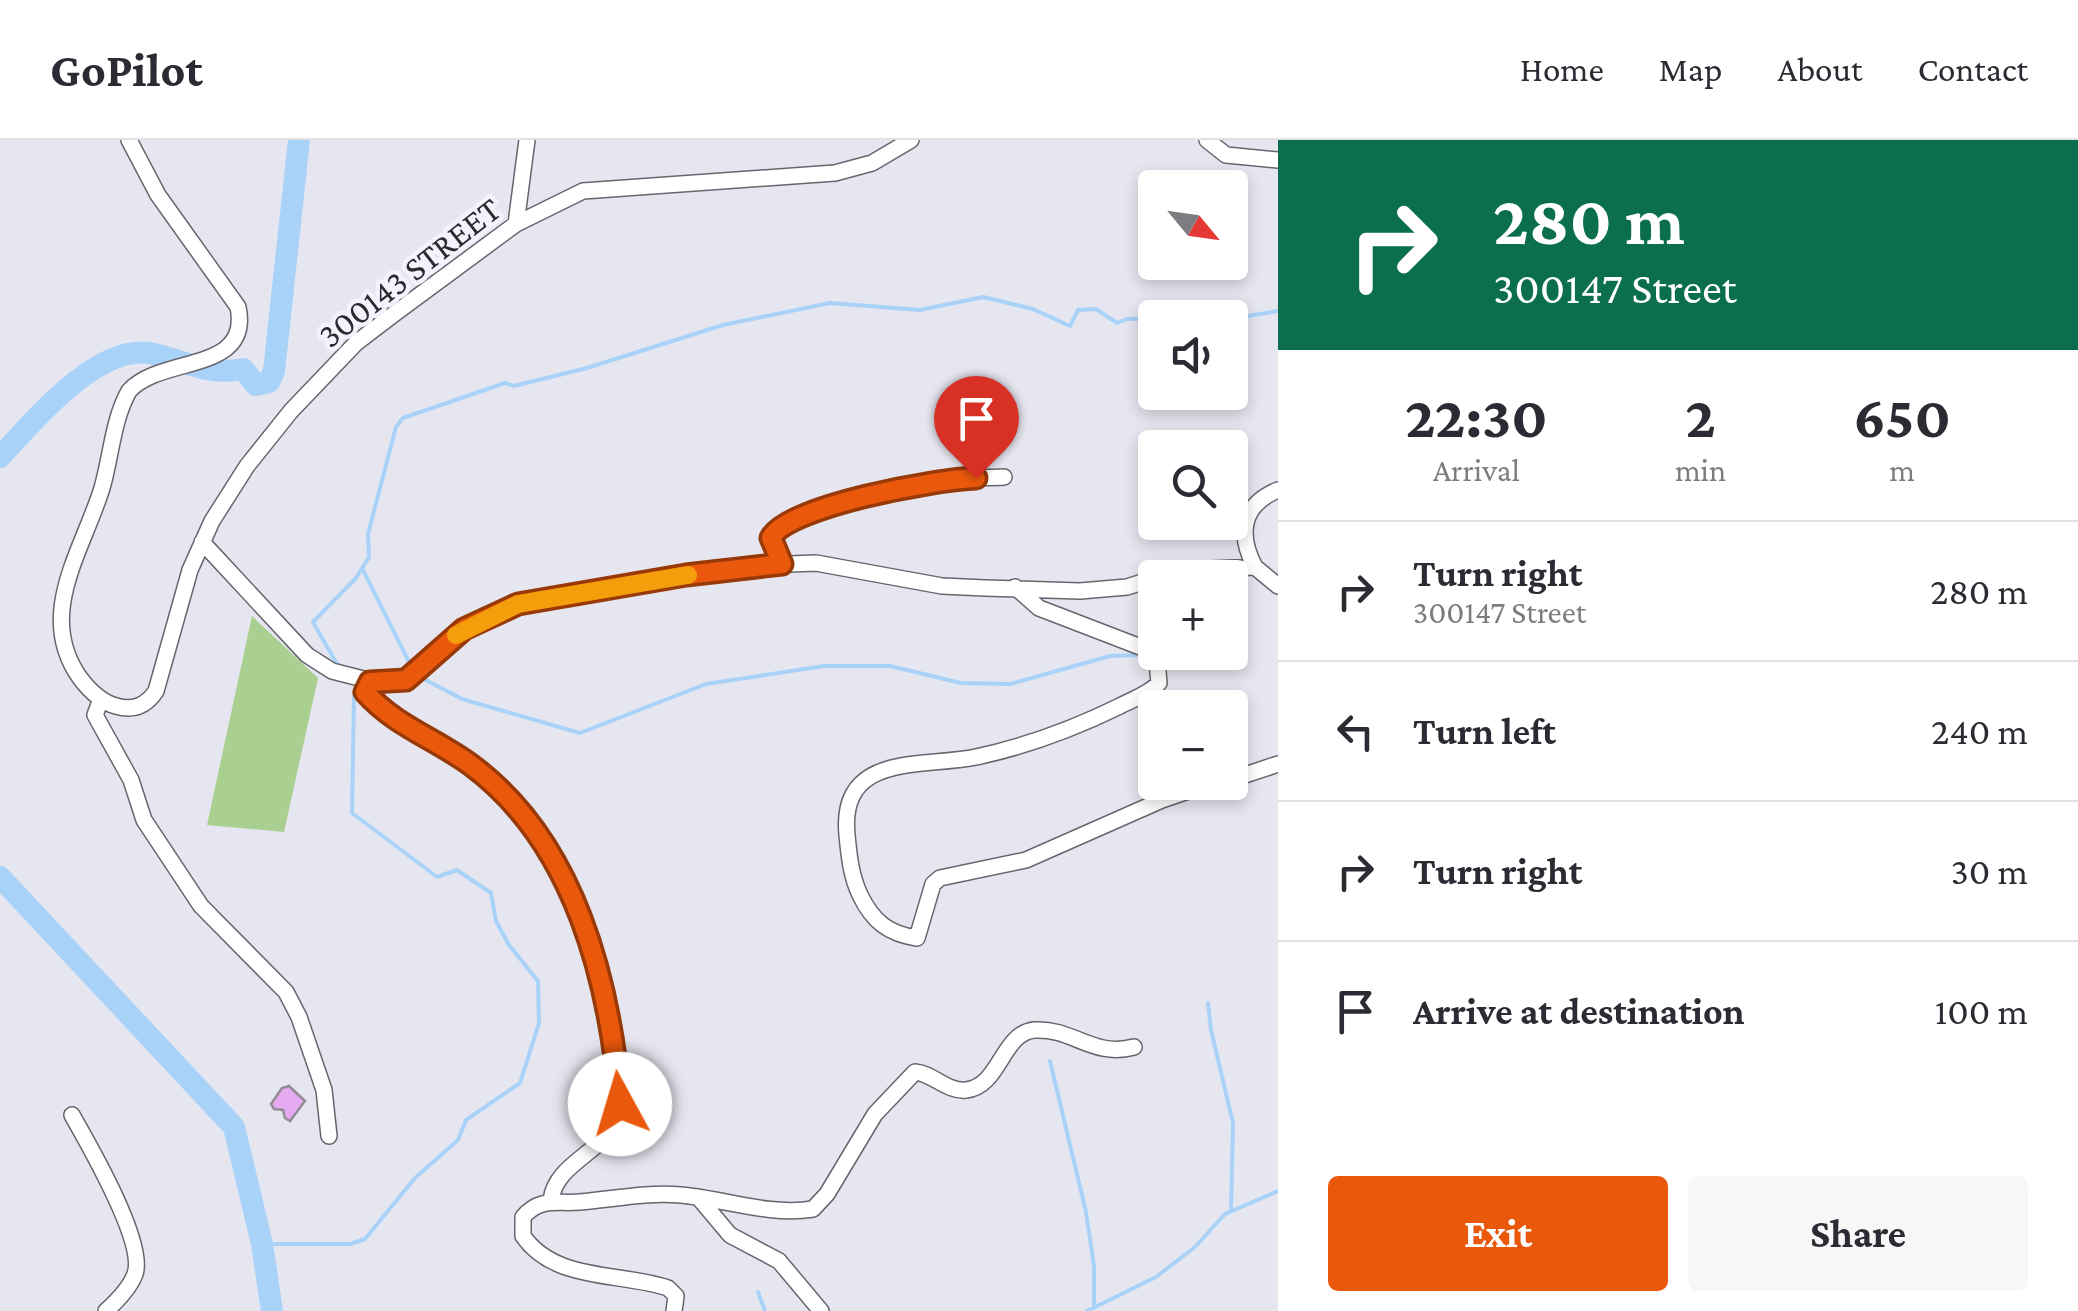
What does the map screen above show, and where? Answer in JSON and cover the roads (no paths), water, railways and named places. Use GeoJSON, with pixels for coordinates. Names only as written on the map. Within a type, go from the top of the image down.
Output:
{"type":"FeatureCollection","features":[{"type":"Feature","properties":{"kind":"street"},"geometry":{"type":"LineString","coordinates":[[129,140],[158,195],[238,307],[241,321],[236,341],[229,349],[143,379],[129,391],[122,404],[101,490],[77,550],[62,604],[61,635],[69,660],[100,699],[95,715],[131,780],[144,820],[201,906],[228,936],[266,968],[299,1017],[324,1090],[329,1136]]}},
{"type":"Feature","properties":{"kind":"street"},"geometry":{"type":"LineString","coordinates":[[516,224],[527,140]]}},
{"type":"Feature","properties":{"kind":"street","name":"300143 STREET"},"geometry":{"type":"LineString","coordinates":[[100,699],[128,709],[146,703],[156,691],[202,542],[247,466],[291,410],[356,343],[516,224],[584,192],[835,173],[872,163],[911,140]]}},
{"type":"Feature","properties":{"kind":"street"},"geometry":{"type":"LineString","coordinates":[[1207,140],[1226,155],[1278,160]]}},
{"type":"Feature","properties":{"kind":"street"},"geometry":{"type":"LineString","coordinates":[[782,564],[771,538],[788,522],[877,492],[947,479],[1004,477]]}},
{"type":"Feature","properties":{"kind":"street"},"geometry":{"type":"LineString","coordinates":[[1278,490],[1258,500],[1244,523],[1246,549],[1256,568],[1278,586]]}},
{"type":"Feature","properties":{"kind":"street"},"geometry":{"type":"LineString","coordinates":[[202,542],[307,656],[332,671],[370,682],[406,680],[464,629],[518,604],[686,575],[816,563],[942,586],[1080,591],[1138,583]]}},
{"type":"Feature","properties":{"kind":"street"},"geometry":{"type":"LineString","coordinates":[[1248,568],[1256,568]]}},
{"type":"Feature","properties":{"kind":"street"},"geometry":{"type":"LineString","coordinates":[[1015,587],[1039,608],[1143,648],[1157,661],[1160,683],[1146,690]]}},
{"type":"Feature","properties":{"kind":"street"},"geometry":{"type":"LineString","coordinates":[[370,682],[365,692],[374,702],[403,725],[469,763],[496,785],[557,860],[598,972],[612,1033],[620,1104],[615,1124],[558,1179],[551,1200]]}},
{"type":"Feature","properties":{"kind":"street"},"geometry":{"type":"LineString","coordinates":[[1138,694],[1045,740],[968,758],[910,763],[886,770],[857,788],[846,818],[856,888],[875,919],[898,936],[917,938],[932,884],[940,878],[1026,860],[1162,800]]}},
{"type":"Feature","properties":{"kind":"street"},"geometry":{"type":"LineString","coordinates":[[1248,774],[1278,764]]}},
{"type":"Feature","properties":{"kind":"street"},"geometry":{"type":"LineString","coordinates":[[674,1311],[676,1296],[668,1288],[559,1266],[529,1245],[521,1231],[521,1221],[530,1210],[551,1200],[581,1202],[633,1195],[698,1197],[780,1211],[813,1208],[823,1200],[875,1114],[913,1073],[921,1072],[959,1090],[973,1088],[1001,1061],[1014,1040],[1030,1030],[1052,1032],[1108,1052],[1134,1047]]}},
{"type":"Feature","properties":{"kind":"street"},"geometry":{"type":"LineString","coordinates":[[72,1115],[118,1204],[137,1266],[131,1284],[106,1311]]}},
{"type":"Feature","properties":{"kind":"street"},"geometry":{"type":"LineString","coordinates":[[698,1197],[730,1235],[774,1256],[820,1311]]}},
{"type":"Feature","properties":{"kind":"waterway"},"geometry":{"type":"LineString","coordinates":[[0,457],[69,387],[90,371],[133,353],[154,354],[209,369],[243,369],[256,385],[269,382],[274,371],[299,140]]}},
{"type":"Feature","properties":{"kind":"waterway"},"geometry":{"type":"LineString","coordinates":[[338,666],[313,622],[356,578],[369,557],[368,534],[396,427],[403,418],[505,383],[514,386],[587,368],[723,325],[830,303],[920,310],[983,297],[1033,309],[1070,326],[1078,310],[1096,309],[1117,323],[1138,319]]}},
{"type":"Feature","properties":{"kind":"waterway"},"geometry":{"type":"LineString","coordinates":[[1248,316],[1278,311]]}},
{"type":"Feature","properties":{"kind":"waterway"},"geometry":{"type":"LineString","coordinates":[[363,570],[412,668]]}},
{"type":"Feature","properties":{"kind":"waterway"},"geometry":{"type":"LineString","coordinates":[[424,679],[462,699],[580,733],[706,684],[824,666],[890,666],[961,683],[1010,684],[1110,656],[1138,655]]}},
{"type":"Feature","properties":{"kind":"waterway"},"geometry":{"type":"LineString","coordinates":[[262,1244],[350,1244],[365,1239],[415,1178],[458,1140],[466,1120],[520,1083],[539,1023],[538,981],[509,945],[496,921],[491,893],[457,870],[437,877],[352,813],[354,694]]}},
{"type":"Feature","properties":{"kind":"waterway"},"geometry":{"type":"LineString","coordinates":[[0,877],[234,1127],[262,1244],[272,1311]]}},
{"type":"Feature","properties":{"kind":"waterway"},"geometry":{"type":"LineString","coordinates":[[1208,1003],[1233,1123],[1231,1211]]}},
{"type":"Feature","properties":{"kind":"waterway"},"geometry":{"type":"LineString","coordinates":[[1050,1061],[1086,1212],[1094,1266],[1094,1307]]}},
{"type":"Feature","properties":{"kind":"waterway"},"geometry":{"type":"LineString","coordinates":[[1087,1311],[1156,1277],[1195,1247],[1225,1214],[1278,1191]]}},
{"type":"Feature","properties":{"kind":"waterway"},"geometry":{"type":"LineString","coordinates":[[758,1292],[765,1311]]}}]}
